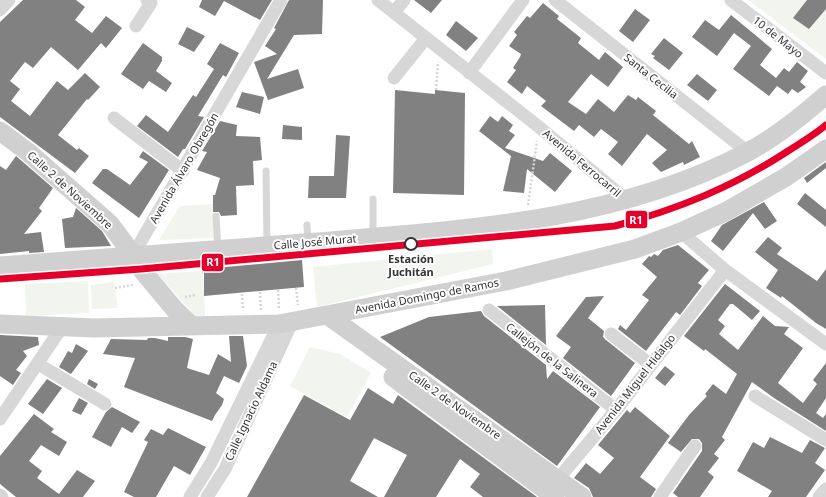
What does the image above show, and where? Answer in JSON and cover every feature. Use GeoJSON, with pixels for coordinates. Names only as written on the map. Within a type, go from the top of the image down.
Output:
{"type":"FeatureCollection","features":[{"type":"Feature","properties":{"kind":"street"},"geometry":{"type":"LineString","coordinates":[[0,10],[9,0]]}},
{"type":"Feature","properties":{"kind":"street","name":"Avenida Álvaro Obregón"},"geometry":{"type":"LineString","coordinates":[[133,255],[281,0]]}},
{"type":"Feature","properties":{"kind":"street","name":"Avenida Ferrocarril"},"geometry":{"type":"LineString","coordinates":[[378,0],[539,127],[628,201],[692,179],[748,152],[798,120],[826,95]]}},
{"type":"Feature","properties":{"kind":"street"},"geometry":{"type":"LineString","coordinates":[[394,12],[404,0]]}},
{"type":"Feature","properties":{"kind":"street"},"geometry":{"type":"LineString","coordinates":[[469,73],[523,0]]}},
{"type":"Feature","properties":{"kind":"street","name":"Santa Cecilia"},"geometry":{"type":"LineString","coordinates":[[555,0],[748,152]]}},
{"type":"Feature","properties":{"kind":"street","name":"10 de Mayo"},"geometry":{"type":"LineString","coordinates":[[731,0],[826,73]]}},
{"type":"Feature","properties":{"kind":"street"},"geometry":{"type":"LineString","coordinates":[[136,26],[153,1]]}},
{"type":"Feature","properties":{"kind":"street"},"geometry":{"type":"LineString","coordinates":[[394,78],[426,38]]}},
{"type":"Feature","properties":{"kind":"street"},"geometry":{"type":"LineString","coordinates":[[114,118],[183,170]]}},
{"type":"Feature","properties":{"kind":"street","name":"Calle 2 de Noviembre"},"geometry":{"type":"LineString","coordinates":[[0,132],[28,152],[110,224],[133,255]]}},
{"type":"Feature","properties":{"kind":"street","name":"Avenida Domingo de Ramos"},"geometry":{"type":"LineString","coordinates":[[0,324],[62,327],[192,326],[298,317],[357,309],[506,281],[635,249],[681,232],[725,212],[786,177],[826,149]]}},
{"type":"Feature","properties":{"kind":"street","name":"Calle José Murat"},"geometry":{"type":"LineString","coordinates":[[0,266],[267,246],[308,234],[373,238],[526,222],[628,201]]}},
{"type":"Feature","properties":{"kind":"street"},"geometry":{"type":"LineString","coordinates":[[681,232],[725,270],[826,344]]}},
{"type":"Feature","properties":{"kind":"street"},"geometry":{"type":"LineString","coordinates":[[133,255],[141,269],[155,286],[176,311],[192,326]]}},
{"type":"Feature","properties":{"kind":"street","name":"Avenida Miguel Hidalgo"},"geometry":{"type":"LineString","coordinates":[[551,491],[725,270]]}},
{"type":"Feature","properties":{"kind":"street"},"geometry":{"type":"LineString","coordinates":[[353,340],[357,309]]}},
{"type":"Feature","properties":{"kind":"street","name":"Callejón de la Salinera"},"geometry":{"type":"LineString","coordinates":[[489,310],[616,410]]}},
{"type":"Feature","properties":{"kind":"street","name":"Calle 2 de Noviembre"},"geometry":{"type":"LineString","coordinates":[[298,317],[353,340],[551,491],[582,497]]}},
{"type":"Feature","properties":{"kind":"street","name":"Calle Ignacio Aldama"},"geometry":{"type":"LineString","coordinates":[[190,497],[298,317]]}},
{"type":"Feature","properties":{"kind":"street","name":"Calle Ignacio Aldama"},"geometry":{"type":"LineString","coordinates":[[207,497],[225,469],[298,317]]}},
{"type":"Feature","properties":{"kind":"street"},"geometry":{"type":"LineString","coordinates":[[0,419],[62,327]]}},
{"type":"Feature","properties":{"kind":"street"},"geometry":{"type":"LineString","coordinates":[[611,334],[651,365]]}},
{"type":"Feature","properties":{"kind":"street"},"geometry":{"type":"LineString","coordinates":[[38,364],[105,404]]}},
{"type":"Feature","properties":{"kind":"street"},"geometry":{"type":"LineString","coordinates":[[755,396],[826,440]]}},
{"type":"Feature","properties":{"kind":"street"},"geometry":{"type":"LineString","coordinates":[[660,497],[694,446]]}},
{"type":"Feature","properties":{"kind":"street"},"geometry":{"type":"LineString","coordinates":[[211,463],[225,469]]}},
{"type":"Feature","properties":{"kind":"street"},"geometry":{"type":"LineString","coordinates":[[820,497],[826,489]]}},
{"type":"Feature","properties":{"kind":"lane"},"geometry":{"type":"LineString","coordinates":[[266,170],[267,246]]}},
{"type":"Feature","properties":{"kind":"lane"},"geometry":{"type":"LineString","coordinates":[[373,199],[373,238]]}},
{"type":"Feature","properties":{"kind":"lane"},"geometry":{"type":"LineString","coordinates":[[216,216],[218,250]]}},
{"type":"Feature","properties":{"kind":"path"},"geometry":{"type":"LineString","coordinates":[[436,90],[438,48]]}},
{"type":"Feature","properties":{"kind":"path"},"geometry":{"type":"LineString","coordinates":[[526,222],[539,127]]}},
{"type":"Feature","properties":{"kind":"path"},"geometry":{"type":"LineString","coordinates":[[296,288],[298,317]]}},
{"type":"Feature","properties":{"kind":"path"},"geometry":{"type":"LineString","coordinates":[[278,290],[298,317]]}},
{"type":"Feature","properties":{"kind":"path"},"geometry":{"type":"LineString","coordinates":[[260,292],[262,316]]}},
{"type":"Feature","properties":{"kind":"path"},"geometry":{"type":"LineString","coordinates":[[242,294],[243,314]]}},
{"type":"Feature","properties":{"kind":"shaded area"},"geometry":{"type":"Polygon","coordinates":[[[748,0],[826,0],[826,59],[748,0]]]}},
{"type":"Feature","properties":{"kind":"shaded area"},"geometry":{"type":"Polygon","coordinates":[[[213,204],[214,238],[159,240],[180,206],[213,204]]]}},
{"type":"Feature","properties":{"kind":"shaded area"},"geometry":{"type":"Polygon","coordinates":[[[492,249],[493,264],[317,307],[313,267],[492,249]]]}},
{"type":"Feature","properties":{"kind":"shaded area"},"geometry":{"type":"Polygon","coordinates":[[[203,271],[205,316],[196,317],[158,274],[203,271]]]}},
{"type":"Feature","properties":{"kind":"shaded area"},"geometry":{"type":"Polygon","coordinates":[[[88,281],[89,313],[26,316],[25,284],[88,281]]]}},
{"type":"Feature","properties":{"kind":"shaded area"},"geometry":{"type":"Polygon","coordinates":[[[114,282],[118,308],[92,309],[91,285],[114,282]]]}},
{"type":"Feature","properties":{"kind":"shaded area"},"geometry":{"type":"Polygon","coordinates":[[[310,347],[340,354],[371,373],[347,417],[290,386],[310,347]]]}},
{"type":"Feature","properties":{"kind":"building"},"geometry":{"type":"Polygon","coordinates":[[[23,0],[76,0],[85,7],[75,20],[92,33],[106,16],[122,28],[106,48],[101,43],[78,70],[51,47],[33,68],[25,62],[10,81],[20,89],[11,101],[30,116],[57,81],[68,90],[85,73],[100,87],[88,100],[87,99],[58,135],[77,150],[79,148],[89,156],[75,173],[0,117],[0,22],[23,0]]]}},
{"type":"Feature","properties":{"kind":"building"},"geometry":{"type":"Polygon","coordinates":[[[202,0],[272,0],[260,20],[224,1],[215,16],[199,7],[202,0]]]}},
{"type":"Feature","properties":{"kind":"building"},"geometry":{"type":"Polygon","coordinates":[[[289,0],[323,0],[322,34],[294,35],[267,79],[298,69],[304,88],[268,100],[254,62],[277,54],[265,46],[276,29],[274,28],[289,0]]]}},
{"type":"Feature","properties":{"kind":"building"},"geometry":{"type":"Polygon","coordinates":[[[414,0],[442,0],[431,13],[414,0]]]}},
{"type":"Feature","properties":{"kind":"building"},"geometry":{"type":"Polygon","coordinates":[[[807,0],[826,0],[826,9],[809,29],[793,18],[807,0]]]}},
{"type":"Feature","properties":{"kind":"building"},"geometry":{"type":"Polygon","coordinates":[[[543,3],[559,16],[557,19],[581,38],[578,43],[599,60],[605,52],[623,67],[608,87],[591,74],[568,102],[586,114],[598,99],[614,112],[628,95],[636,100],[638,97],[656,111],[653,115],[689,144],[692,141],[700,157],[684,165],[683,162],[661,172],[652,163],[667,150],[647,134],[622,166],[608,154],[618,142],[601,129],[594,137],[579,125],[574,131],[541,106],[546,101],[527,86],[522,94],[507,82],[516,70],[513,68],[521,54],[509,46],[517,35],[514,32],[527,16],[530,18],[543,3]]]}},
{"type":"Feature","properties":{"kind":"building"},"geometry":{"type":"Polygon","coordinates":[[[635,9],[650,20],[633,42],[619,31],[635,9]]]}},
{"type":"Feature","properties":{"kind":"building"},"geometry":{"type":"Polygon","coordinates":[[[731,15],[772,49],[760,65],[776,78],[784,68],[789,72],[797,62],[808,71],[800,82],[806,87],[798,93],[792,89],[788,94],[777,86],[769,96],[733,69],[751,46],[734,33],[717,56],[692,37],[705,20],[719,30],[731,15]]]}},
{"type":"Feature","properties":{"kind":"building"},"geometry":{"type":"Polygon","coordinates":[[[456,21],[478,38],[466,51],[446,35],[456,21]]]}},
{"type":"Feature","properties":{"kind":"building"},"geometry":{"type":"Polygon","coordinates":[[[187,27],[205,36],[194,52],[178,44],[187,27]]]}},
{"type":"Feature","properties":{"kind":"building"},"geometry":{"type":"Polygon","coordinates":[[[664,38],[683,53],[669,70],[653,58],[655,56],[651,54],[664,38]]]}},
{"type":"Feature","properties":{"kind":"building"},"geometry":{"type":"Polygon","coordinates":[[[143,43],[162,57],[162,61],[156,71],[172,83],[166,92],[149,81],[143,89],[121,74],[143,43]]]}},
{"type":"Feature","properties":{"kind":"building"},"geometry":{"type":"Polygon","coordinates":[[[220,43],[239,53],[226,77],[223,75],[198,116],[204,117],[185,149],[183,149],[178,157],[137,126],[146,115],[168,132],[193,95],[196,97],[214,69],[207,64],[220,43]]]}},
{"type":"Feature","properties":{"kind":"building"},"geometry":{"type":"Polygon","coordinates":[[[697,74],[717,90],[708,101],[687,85],[697,74]]]}},
{"type":"Feature","properties":{"kind":"building"},"geometry":{"type":"Polygon","coordinates":[[[395,90],[435,94],[435,90],[465,93],[464,195],[393,193],[395,90]]]}},
{"type":"Feature","properties":{"kind":"building"},"geometry":{"type":"Polygon","coordinates":[[[242,92],[264,97],[260,114],[236,107],[242,92]]]}},
{"type":"Feature","properties":{"kind":"building"},"geometry":{"type":"Polygon","coordinates":[[[490,116],[498,122],[502,116],[513,125],[509,131],[515,135],[505,148],[543,161],[550,153],[572,171],[555,192],[527,169],[524,193],[503,191],[511,156],[479,131],[490,116]]]}},
{"type":"Feature","properties":{"kind":"building"},"geometry":{"type":"Polygon","coordinates":[[[220,121],[237,125],[236,136],[260,137],[262,160],[253,161],[254,185],[236,186],[237,215],[221,216],[219,212],[213,212],[213,195],[215,195],[220,178],[197,170],[207,152],[202,151],[220,121]]]}},
{"type":"Feature","properties":{"kind":"building"},"geometry":{"type":"Polygon","coordinates":[[[283,125],[302,127],[302,140],[282,139],[283,125]]]}},
{"type":"Feature","properties":{"kind":"building"},"geometry":{"type":"Polygon","coordinates":[[[336,135],[350,136],[346,198],[308,198],[309,176],[334,176],[336,135]]]}},
{"type":"Feature","properties":{"kind":"building"},"geometry":{"type":"Polygon","coordinates":[[[143,151],[169,170],[139,218],[92,183],[103,169],[107,169],[130,185],[148,162],[139,157],[143,151]]]}},
{"type":"Feature","properties":{"kind":"building"},"geometry":{"type":"Polygon","coordinates":[[[16,156],[53,188],[39,208],[42,211],[24,234],[41,232],[44,252],[29,253],[29,251],[0,254],[0,166],[6,170],[16,156]]]}},
{"type":"Feature","properties":{"kind":"building"},"geometry":{"type":"Polygon","coordinates":[[[826,162],[826,168],[807,183],[804,178],[826,162]]]}},
{"type":"Feature","properties":{"kind":"building"},"geometry":{"type":"Polygon","coordinates":[[[805,193],[826,210],[826,227],[797,204],[805,193]]]}},
{"type":"Feature","properties":{"kind":"building"},"geometry":{"type":"Polygon","coordinates":[[[764,202],[777,221],[765,229],[753,213],[723,251],[711,241],[722,225],[764,202]]]}},
{"type":"Feature","properties":{"kind":"building"},"geometry":{"type":"Polygon","coordinates":[[[76,208],[102,231],[111,246],[65,248],[62,219],[73,217],[76,208]]]}},
{"type":"Feature","properties":{"kind":"building"},"geometry":{"type":"Polygon","coordinates":[[[768,237],[782,248],[777,254],[817,281],[826,269],[826,329],[816,323],[782,296],[781,298],[766,288],[778,270],[755,252],[768,237]]]}},
{"type":"Feature","properties":{"kind":"building"},"geometry":{"type":"Polygon","coordinates":[[[678,245],[709,270],[698,283],[702,286],[680,315],[676,312],[646,351],[618,329],[620,325],[626,330],[649,300],[642,295],[657,277],[642,264],[649,256],[651,257],[654,254],[658,256],[663,250],[678,245]]]}},
{"type":"Feature","properties":{"kind":"building"},"geometry":{"type":"Polygon","coordinates":[[[302,260],[304,287],[204,296],[204,269],[302,260]]]}},
{"type":"Feature","properties":{"kind":"building"},"geometry":{"type":"Polygon","coordinates":[[[725,284],[760,311],[752,320],[733,304],[730,304],[718,320],[725,326],[719,334],[738,350],[763,316],[775,326],[789,327],[784,334],[803,348],[778,383],[803,403],[817,384],[813,380],[826,363],[826,398],[816,413],[823,418],[826,414],[826,431],[752,382],[722,437],[725,440],[714,454],[719,458],[708,472],[714,477],[700,497],[678,497],[673,493],[702,451],[702,443],[699,439],[692,439],[681,452],[668,443],[689,415],[707,396],[705,394],[713,384],[726,394],[737,374],[705,349],[704,351],[684,336],[725,284]]]}},
{"type":"Feature","properties":{"kind":"building"},"geometry":{"type":"Polygon","coordinates":[[[604,296],[588,318],[604,331],[603,337],[606,340],[635,363],[611,396],[563,358],[571,347],[556,336],[586,297],[604,296]]]}},
{"type":"Feature","properties":{"kind":"building"},"geometry":{"type":"Polygon","coordinates":[[[545,305],[546,345],[497,306],[545,305]]]}},
{"type":"Feature","properties":{"kind":"building"},"geometry":{"type":"Polygon","coordinates":[[[481,311],[484,316],[546,365],[547,379],[553,371],[600,407],[557,466],[380,337],[429,317],[481,311]]]}},
{"type":"Feature","properties":{"kind":"building"},"geometry":{"type":"Polygon","coordinates":[[[0,335],[38,337],[39,345],[23,351],[27,356],[16,370],[21,373],[13,385],[0,376],[0,335]]]}},
{"type":"Feature","properties":{"kind":"building"},"geometry":{"type":"Polygon","coordinates":[[[229,336],[243,336],[247,366],[239,383],[224,376],[216,393],[224,399],[212,421],[124,387],[135,358],[103,354],[111,339],[147,340],[148,338],[155,338],[168,341],[168,337],[185,337],[193,339],[187,368],[209,375],[218,354],[231,362],[229,336]]]}},
{"type":"Feature","properties":{"kind":"building"},"geometry":{"type":"Polygon","coordinates":[[[76,344],[88,351],[71,374],[59,367],[68,351],[72,353],[76,344]]]}},
{"type":"Feature","properties":{"kind":"building"},"geometry":{"type":"Polygon","coordinates":[[[665,366],[675,374],[665,386],[655,378],[665,366]]]}},
{"type":"Feature","properties":{"kind":"building"},"geometry":{"type":"Polygon","coordinates":[[[47,379],[62,388],[43,414],[28,404],[47,379]]]}},
{"type":"Feature","properties":{"kind":"building"},"geometry":{"type":"Polygon","coordinates":[[[89,379],[98,384],[95,389],[87,384],[89,379]]]}},
{"type":"Feature","properties":{"kind":"building"},"geometry":{"type":"Polygon","coordinates":[[[368,388],[393,404],[398,395],[537,497],[483,497],[470,487],[480,474],[460,459],[436,497],[384,497],[407,455],[374,438],[350,481],[378,497],[247,497],[304,395],[350,420],[368,388]]]}},
{"type":"Feature","properties":{"kind":"building"},"geometry":{"type":"Polygon","coordinates":[[[79,398],[88,403],[81,415],[72,411],[79,398]]]}},
{"type":"Feature","properties":{"kind":"building"},"geometry":{"type":"Polygon","coordinates":[[[112,407],[140,422],[132,433],[122,427],[111,447],[92,437],[106,412],[112,407]]]}},
{"type":"Feature","properties":{"kind":"building"},"geometry":{"type":"Polygon","coordinates":[[[635,407],[670,436],[640,477],[656,489],[651,497],[593,497],[589,488],[574,478],[586,463],[600,474],[614,458],[598,445],[627,410],[630,413],[635,407]]]}},
{"type":"Feature","properties":{"kind":"building"},"geometry":{"type":"Polygon","coordinates":[[[34,414],[54,429],[51,432],[67,442],[59,456],[41,445],[29,461],[42,471],[37,478],[59,494],[77,470],[95,481],[83,497],[16,497],[0,484],[0,456],[34,414]]]}},
{"type":"Feature","properties":{"kind":"building"},"geometry":{"type":"Polygon","coordinates":[[[168,428],[206,447],[190,475],[174,466],[156,497],[134,497],[124,492],[148,442],[144,440],[151,429],[163,435],[168,428]]]}},
{"type":"Feature","properties":{"kind":"building"},"geometry":{"type":"Polygon","coordinates":[[[770,437],[802,453],[810,440],[825,448],[815,463],[825,470],[806,497],[768,497],[772,491],[737,471],[753,442],[764,448],[770,437]]]}},
{"type":"Feature","properties":{"kind":"transit line","name":"R1"},"geometry":{"type":"LineString","coordinates":[[0,279],[141,269],[615,226],[683,204],[747,176],[807,139],[826,125]]}},
{"type":"Feature","properties":{"kind":"place","name":"Estación Juchitán"},"geometry":{"type":"Point","coordinates":[411,244]}}]}
